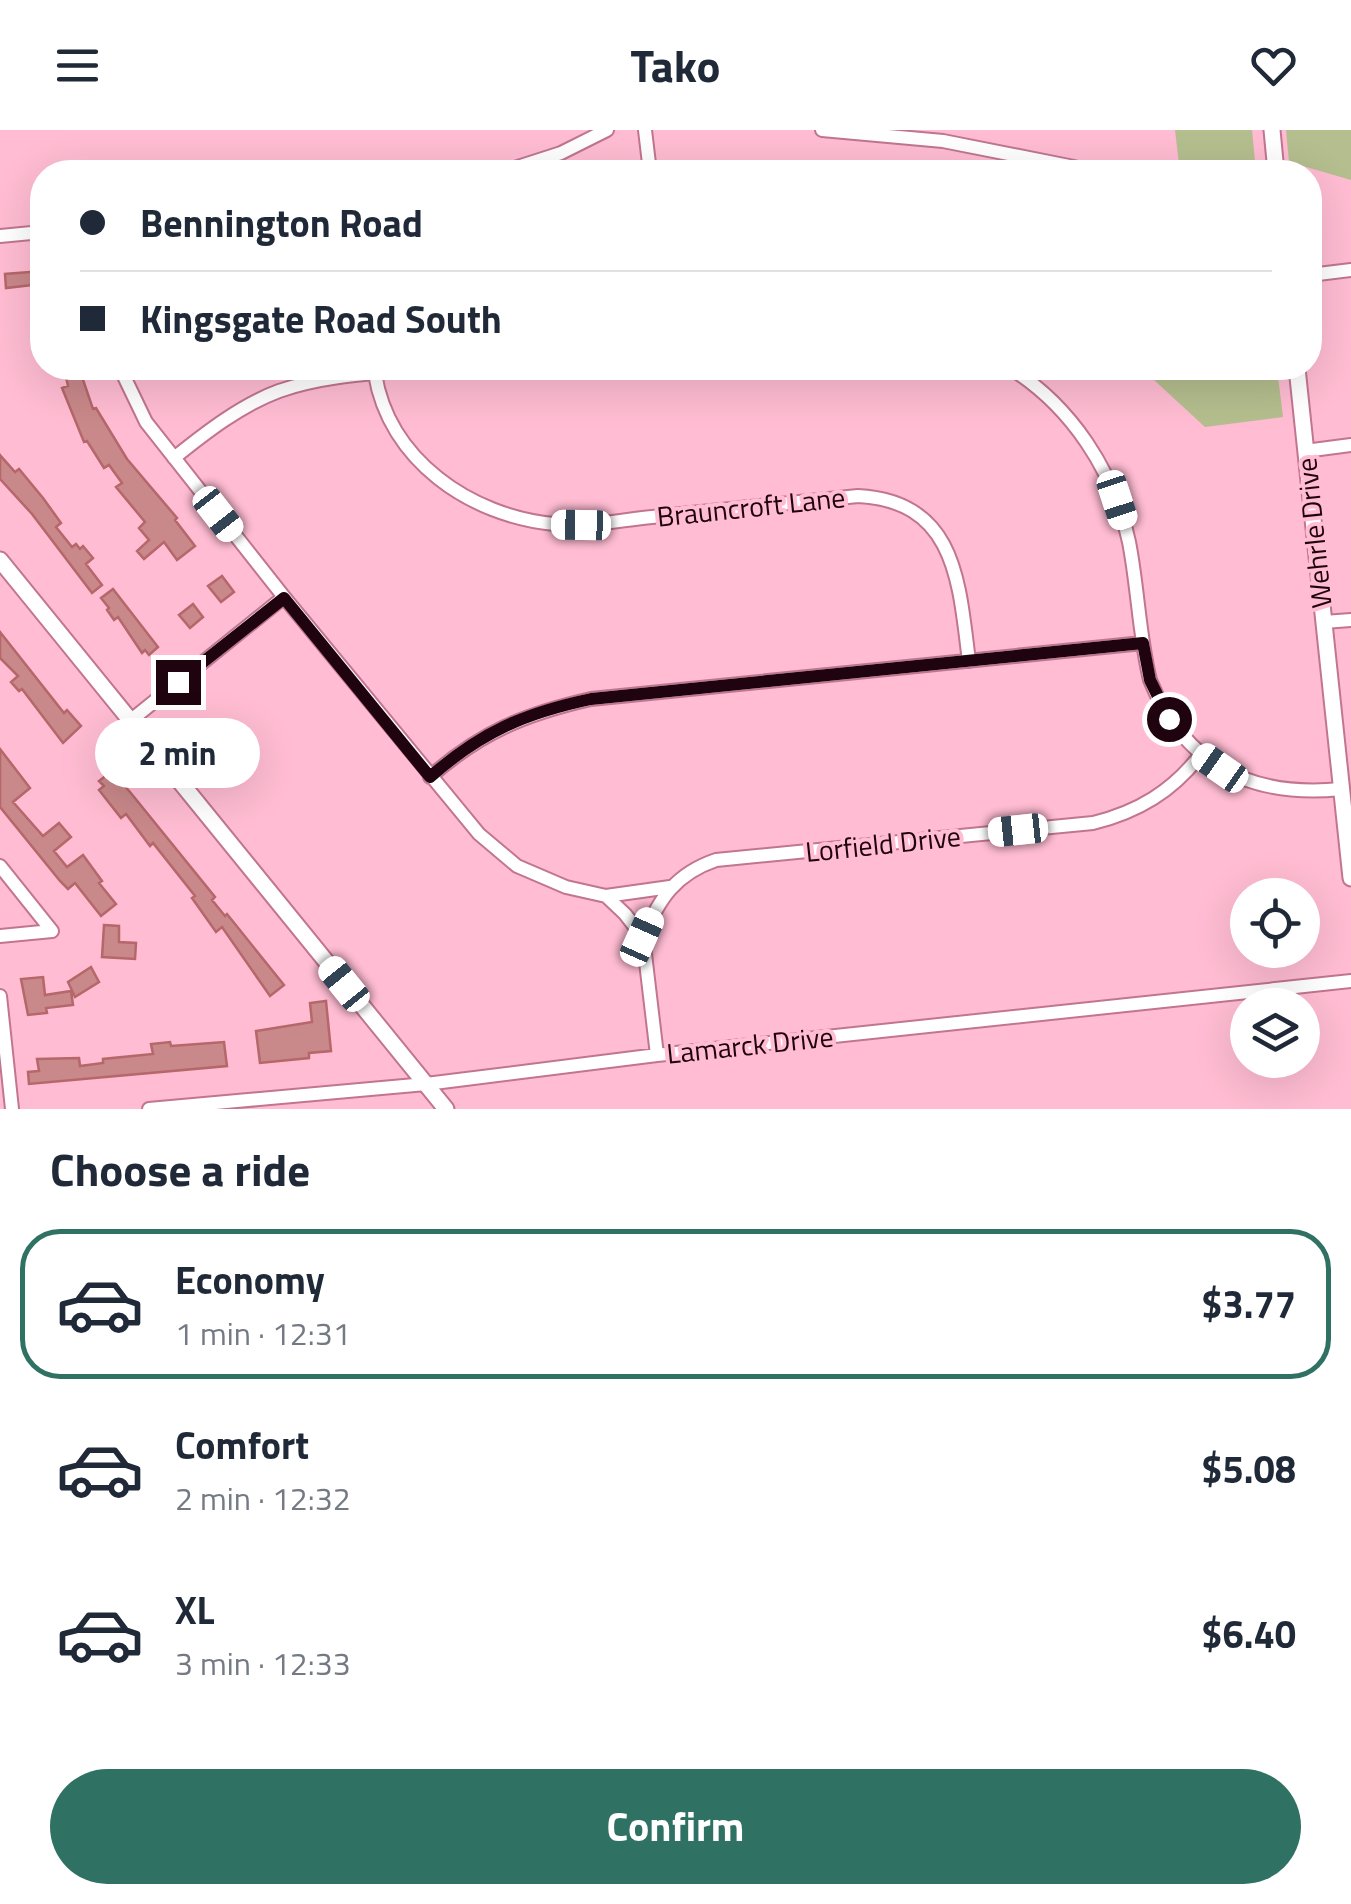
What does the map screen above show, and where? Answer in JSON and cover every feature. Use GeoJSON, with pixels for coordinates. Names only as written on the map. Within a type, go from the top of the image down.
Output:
{"type":"FeatureCollection","features":[{"type":"Feature","properties":{"kind":"street"},"geometry":{"type":"LineString","coordinates":[[539,160],[608,130]]}},
{"type":"Feature","properties":{"kind":"street"},"geometry":{"type":"LineString","coordinates":[[645,130],[649,160]]}},
{"type":"Feature","properties":{"kind":"street"},"geometry":{"type":"LineString","coordinates":[[822,130],[943,141],[1017,160]]}},
{"type":"Feature","properties":{"kind":"street"},"geometry":{"type":"LineString","coordinates":[[1272,130],[1275,160]]}},
{"type":"Feature","properties":{"kind":"street"},"geometry":{"type":"LineString","coordinates":[[0,236],[30,233]]}},
{"type":"Feature","properties":{"kind":"street"},"geometry":{"type":"LineString","coordinates":[[1322,274],[1351,270]]}},
{"type":"Feature","properties":{"kind":"street","name":"Lorfield Drive"},"geometry":{"type":"LineString","coordinates":[[125,380],[140,413],[284,598],[430,777],[502,856],[566,887],[606,896],[670,887]]}},
{"type":"Feature","properties":{"kind":"street"},"geometry":{"type":"LineString","coordinates":[[174,458],[258,400],[323,380]]}},
{"type":"Feature","properties":{"kind":"street","name":"Brauncroft Lane"},"geometry":{"type":"LineString","coordinates":[[375,380],[384,415],[406,447],[454,490],[507,516],[581,525],[858,496],[888,500],[904,507],[932,527],[951,556],[959,582],[968,661]]}},
{"type":"Feature","properties":{"kind":"street"},"geometry":{"type":"LineString","coordinates":[[1024,380],[1068,416],[1110,482],[1130,546],[1150,680],[1182,736],[1230,773],[1262,786],[1345,794]]}},
{"type":"Feature","properties":{"kind":"street","name":"Wehrle Drive"},"geometry":{"type":"LineString","coordinates":[[1298,380],[1351,878]]}},
{"type":"Feature","properties":{"kind":"street"},"geometry":{"type":"LineString","coordinates":[[1305,450],[1351,445]]}},
{"type":"Feature","properties":{"kind":"street"},"geometry":{"type":"LineString","coordinates":[[0,560],[446,1109]]}},
{"type":"Feature","properties":{"kind":"street"},"geometry":{"type":"LineString","coordinates":[[130,721],[284,598]]}},
{"type":"Feature","properties":{"kind":"street"},"geometry":{"type":"LineString","coordinates":[[1324,622],[1351,620]]}},
{"type":"Feature","properties":{"kind":"street"},"geometry":{"type":"LineString","coordinates":[[430,777],[492,731],[547,709],[591,699],[1143,643]]}},
{"type":"Feature","properties":{"kind":"street","name":"Lorfield Drive"},"geometry":{"type":"LineString","coordinates":[[606,896],[642,937],[670,887],[688,872],[716,860],[1093,823],[1135,810],[1168,790],[1201,754]]}},
{"type":"Feature","properties":{"kind":"street"},"geometry":{"type":"LineString","coordinates":[[0,866],[52,930],[0,936]]}},
{"type":"Feature","properties":{"kind":"street"},"geometry":{"type":"LineString","coordinates":[[642,937],[658,1055]]}},
{"type":"Feature","properties":{"kind":"street","name":"Lamarck Drive"},"geometry":{"type":"LineString","coordinates":[[148,1109],[426,1084],[658,1055],[1351,981]]}},
{"type":"Feature","properties":{"kind":"street"},"geometry":{"type":"LineString","coordinates":[[0,996],[12,1109]]}},
{"type":"Feature","properties":{"kind":"green space"},"geometry":{"type":"Polygon","coordinates":[[[1175,130],[1252,130],[1255,160],[1179,160],[1175,130]]]}},
{"type":"Feature","properties":{"kind":"green space"},"geometry":{"type":"Polygon","coordinates":[[[1286,130],[1351,130],[1351,180],[1322,172],[1322,160],[1289,160],[1286,130]]]}},
{"type":"Feature","properties":{"kind":"green space"},"geometry":{"type":"Polygon","coordinates":[[[1154,380],[1278,380],[1283,417],[1205,427],[1154,380]]]}},
{"type":"Feature","properties":{"kind":"building"},"geometry":{"type":"Polygon","coordinates":[[[30,272],[30,285],[6,288],[5,274],[30,272]]]}},
{"type":"Feature","properties":{"kind":"building"},"geometry":{"type":"Polygon","coordinates":[[[67,380],[83,380],[93,409],[96,408],[127,459],[177,518],[195,546],[177,560],[164,542],[144,559],[137,551],[149,540],[139,528],[145,522],[116,487],[122,483],[109,465],[104,468],[84,442],[62,388],[68,386],[67,380]]]}},
{"type":"Feature","properties":{"kind":"building"},"geometry":{"type":"Polygon","coordinates":[[[0,455],[15,472],[19,469],[43,498],[61,523],[56,527],[72,547],[83,546],[93,558],[86,564],[102,585],[92,593],[0,479],[0,455]]]}},
{"type":"Feature","properties":{"kind":"building"},"geometry":{"type":"Polygon","coordinates":[[[222,576],[234,592],[221,602],[208,586],[222,576]]]}},
{"type":"Feature","properties":{"kind":"building"},"geometry":{"type":"Polygon","coordinates":[[[113,589],[158,647],[149,655],[145,650],[142,653],[118,617],[114,620],[107,610],[101,598],[113,589]]]}},
{"type":"Feature","properties":{"kind":"building"},"geometry":{"type":"Polygon","coordinates":[[[193,604],[203,617],[190,628],[179,615],[193,604]]]}},
{"type":"Feature","properties":{"kind":"building"},"geometry":{"type":"Polygon","coordinates":[[[0,632],[64,713],[67,710],[81,726],[63,743],[22,689],[19,691],[11,682],[18,676],[0,658],[0,632]]]}},
{"type":"Feature","properties":{"kind":"building"},"geometry":{"type":"Polygon","coordinates":[[[0,749],[30,788],[13,802],[43,836],[59,823],[71,837],[54,851],[67,867],[83,855],[116,904],[101,916],[75,883],[68,889],[60,881],[0,807],[0,749]]]}},
{"type":"Feature","properties":{"kind":"building"},"geometry":{"type":"Polygon","coordinates":[[[109,773],[130,792],[215,897],[212,900],[284,985],[270,996],[222,927],[216,932],[192,898],[195,896],[153,843],[150,846],[126,814],[121,818],[99,790],[104,786],[99,781],[109,773]]]}},
{"type":"Feature","properties":{"kind":"building"},"geometry":{"type":"Polygon","coordinates":[[[104,925],[119,926],[119,942],[136,943],[135,959],[102,957],[104,925]]]}},
{"type":"Feature","properties":{"kind":"building"},"geometry":{"type":"Polygon","coordinates":[[[91,967],[99,982],[75,997],[68,982],[91,967]]]}},
{"type":"Feature","properties":{"kind":"building"},"geometry":{"type":"Polygon","coordinates":[[[43,977],[45,995],[71,991],[73,1005],[28,1015],[21,979],[43,977]]]}},
{"type":"Feature","properties":{"kind":"building"},"geometry":{"type":"Polygon","coordinates":[[[326,1001],[331,1051],[309,1053],[309,1058],[260,1063],[256,1031],[312,1022],[310,1003],[326,1001]]]}},
{"type":"Feature","properties":{"kind":"building"},"geometry":{"type":"Polygon","coordinates":[[[170,1042],[171,1046],[224,1042],[227,1066],[29,1084],[28,1072],[39,1071],[37,1059],[79,1058],[80,1066],[103,1063],[103,1059],[153,1054],[151,1044],[170,1042]]]}},
{"type":"Feature","properties":{"kind":"route"},"geometry":{"type":"LineString","coordinates":[[178,682],[284,598],[430,777],[492,731],[525,716],[591,699],[1143,643],[1150,680],[1169,719]]}}]}
